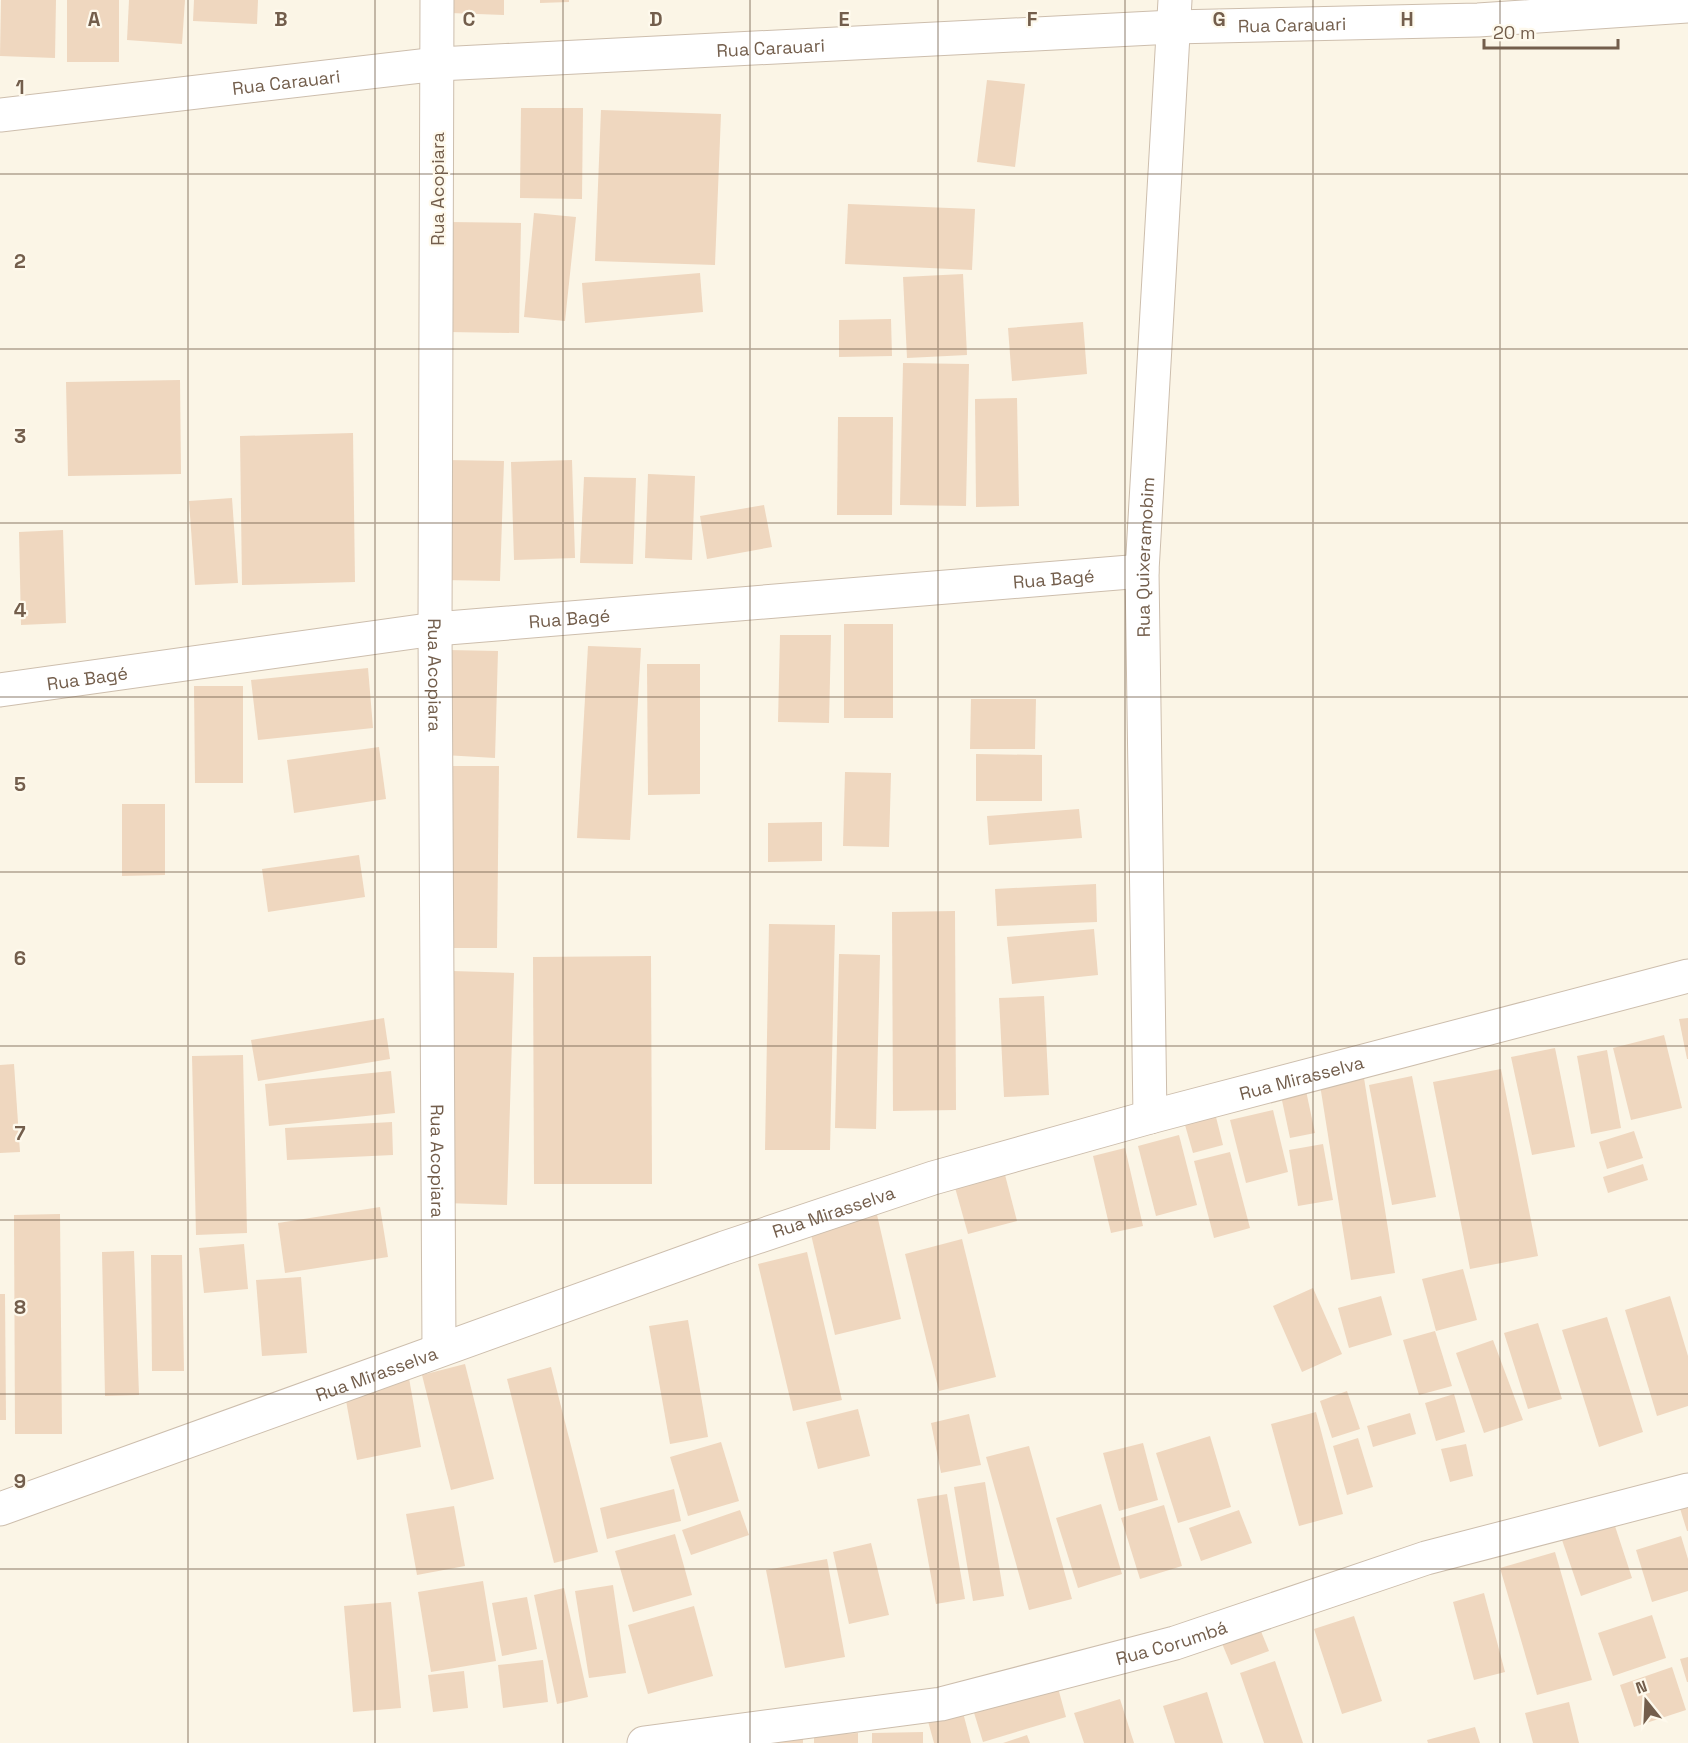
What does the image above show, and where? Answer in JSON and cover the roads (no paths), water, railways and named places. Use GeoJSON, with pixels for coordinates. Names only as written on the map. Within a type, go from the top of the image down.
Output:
{"type":"FeatureCollection","features":[{"type":"Feature","properties":{"kind":"street","name":"Rua Acopiara"},"geometry":{"type":"LineString","coordinates":[[437,0],[435,628],[440,1350]]}},
{"type":"Feature","properties":{"kind":"street","name":"Rua Carauari"},"geometry":{"type":"LineString","coordinates":[[0,115],[438,64],[1174,13],[1688,6]]}},
{"type":"Feature","properties":{"kind":"street","name":"Rua Quixeramobim"},"geometry":{"type":"LineString","coordinates":[[1150,1117],[1142,571],[1174,13]]}},
{"type":"Feature","properties":{"kind":"street","name":"Rua Bagé"},"geometry":{"type":"LineString","coordinates":[[0,690],[435,628],[1142,571]]}},
{"type":"Feature","properties":{"kind":"street","name":"Rua Mirasselva"},"geometry":{"type":"LineString","coordinates":[[0,1509],[724,1248],[933,1178],[1150,1117],[1688,976]]}},
{"type":"Feature","properties":{"kind":"street","name":"Rua Corumbá"},"geometry":{"type":"LineString","coordinates":[[644,1743],[941,1704],[1175,1642],[1426,1558],[1688,1490]]}}]}
